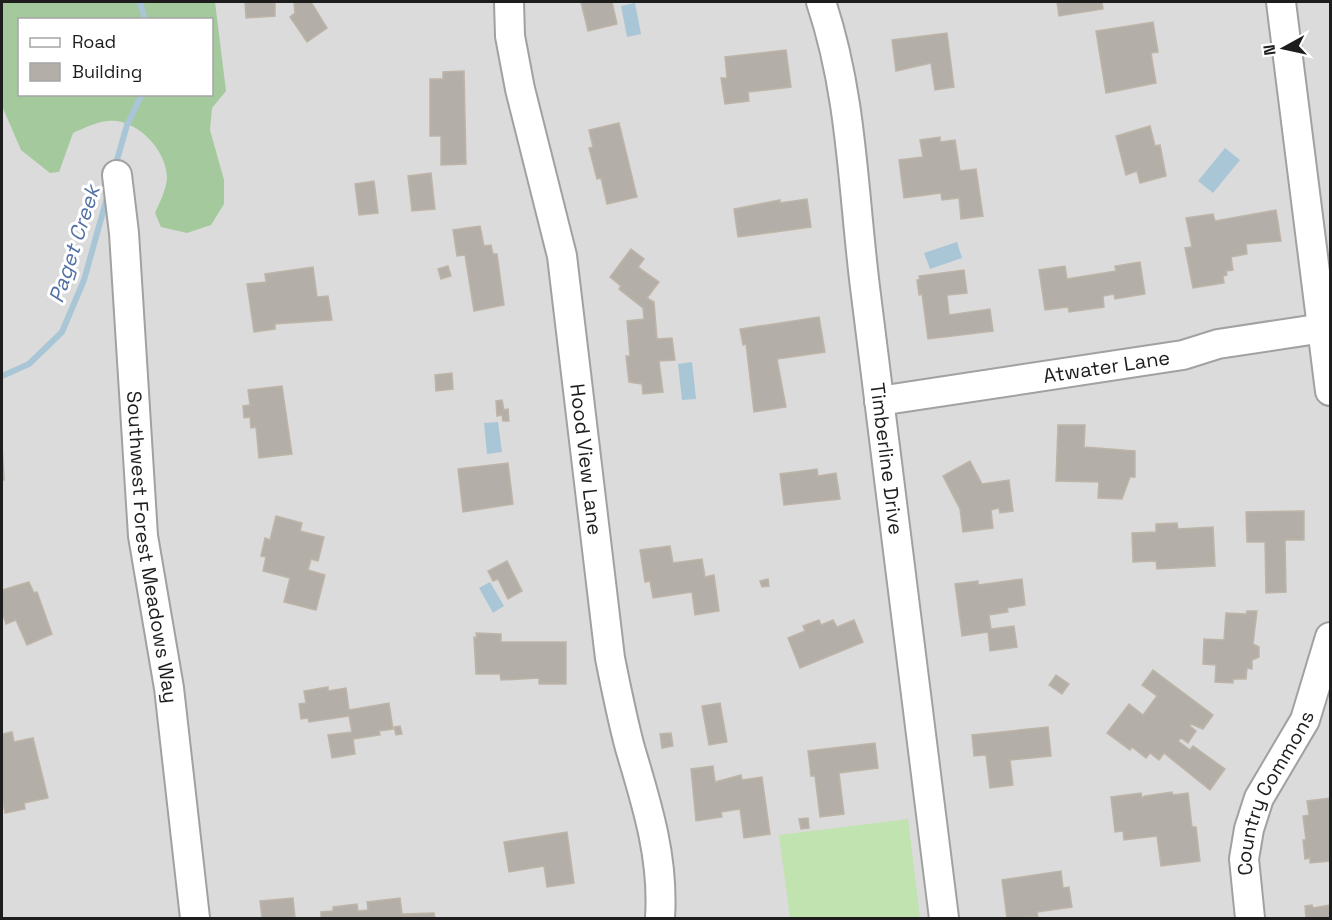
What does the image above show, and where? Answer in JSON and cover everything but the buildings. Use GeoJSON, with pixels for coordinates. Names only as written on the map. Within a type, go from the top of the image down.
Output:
{"type":"FeatureCollection","features":[{"type":"Feature","properties":{"kind":"street","name":"Hood View Lane"},"geometry":{"type":"LineString","coordinates":[[509,2],[510,36],[520,89],[562,256],[610,658],[621,715],[649,806],[657,848],[660,918]]}},
{"type":"Feature","properties":{"kind":"street","name":"Timberline Drive"},"geometry":{"type":"LineString","coordinates":[[821,2],[840,65],[845,96],[858,235],[944,918]]}},
{"type":"Feature","properties":{"kind":"street"},"geometry":{"type":"LineString","coordinates":[[1281,2],[1327,327],[1330,392]]}},
{"type":"Feature","properties":{"kind":"street","name":"Southwest Forest Meadows Way"},"geometry":{"type":"LineString","coordinates":[[117,175],[123,233],[143,536],[168,688],[195,918]]}},
{"type":"Feature","properties":{"kind":"street","name":"Atwater Lane"},"geometry":{"type":"LineString","coordinates":[[879,401],[1183,355],[1218,344],[1327,327]]}},
{"type":"Feature","properties":{"kind":"street","name":"Country Commons"},"geometry":{"type":"LineString","coordinates":[[1250,918],[1244,859],[1249,829],[1259,798],[1305,720],[1330,637]]}},
{"type":"Feature","properties":{"kind":"shaded area"},"geometry":{"type":"Polygon","coordinates":[[[2,2],[1330,2],[1330,918],[2,918],[2,2]]]}},
{"type":"Feature","properties":{"kind":"green space"},"geometry":{"type":"Polygon","coordinates":[[[2,2],[215,2],[226,91],[212,108],[210,130],[224,180],[224,204],[211,225],[187,233],[161,227],[155,213],[165,187],[166,167],[156,147],[148,138],[139,130],[119,121],[95,124],[73,133],[59,172],[50,173],[21,150],[2,106],[2,2]]]}},
{"type":"Feature","properties":{"kind":"green space"},"geometry":{"type":"Polygon","coordinates":[[[908,819],[920,918],[790,918],[779,835],[908,819]]]}},
{"type":"Feature","properties":{"kind":"water"},"geometry":{"type":"Polygon","coordinates":[[[635,3],[641,34],[627,37],[621,6],[635,3]]]}},
{"type":"Feature","properties":{"kind":"water"},"geometry":{"type":"Polygon","coordinates":[[[1225,148],[1240,160],[1213,193],[1198,181],[1225,148]]]}},
{"type":"Feature","properties":{"kind":"water"},"geometry":{"type":"Polygon","coordinates":[[[957,242],[962,258],[930,269],[924,253],[957,242]]]}},
{"type":"Feature","properties":{"kind":"water"},"geometry":{"type":"Polygon","coordinates":[[[692,362],[696,399],[682,400],[678,364],[692,362]]]}},
{"type":"Feature","properties":{"kind":"water"},"geometry":{"type":"Polygon","coordinates":[[[498,422],[502,452],[487,454],[484,423],[498,422]]]}},
{"type":"Feature","properties":{"kind":"water"},"geometry":{"type":"Polygon","coordinates":[[[490,582],[504,606],[493,613],[479,588],[490,582]]]}},
{"type":"Feature","properties":{"kind":"waterway","name":"Paget Creek"},"geometry":{"type":"LineString","coordinates":[[140,2],[144,18]]}},
{"type":"Feature","properties":{"kind":"waterway","name":"Paget Creek"},"geometry":{"type":"LineString","coordinates":[[115,167],[127,125],[141,96]]}},
{"type":"Feature","properties":{"kind":"waterway","name":"Paget Creek"},"geometry":{"type":"LineString","coordinates":[[2,376],[29,364],[62,332],[84,280],[108,194]]}}]}
